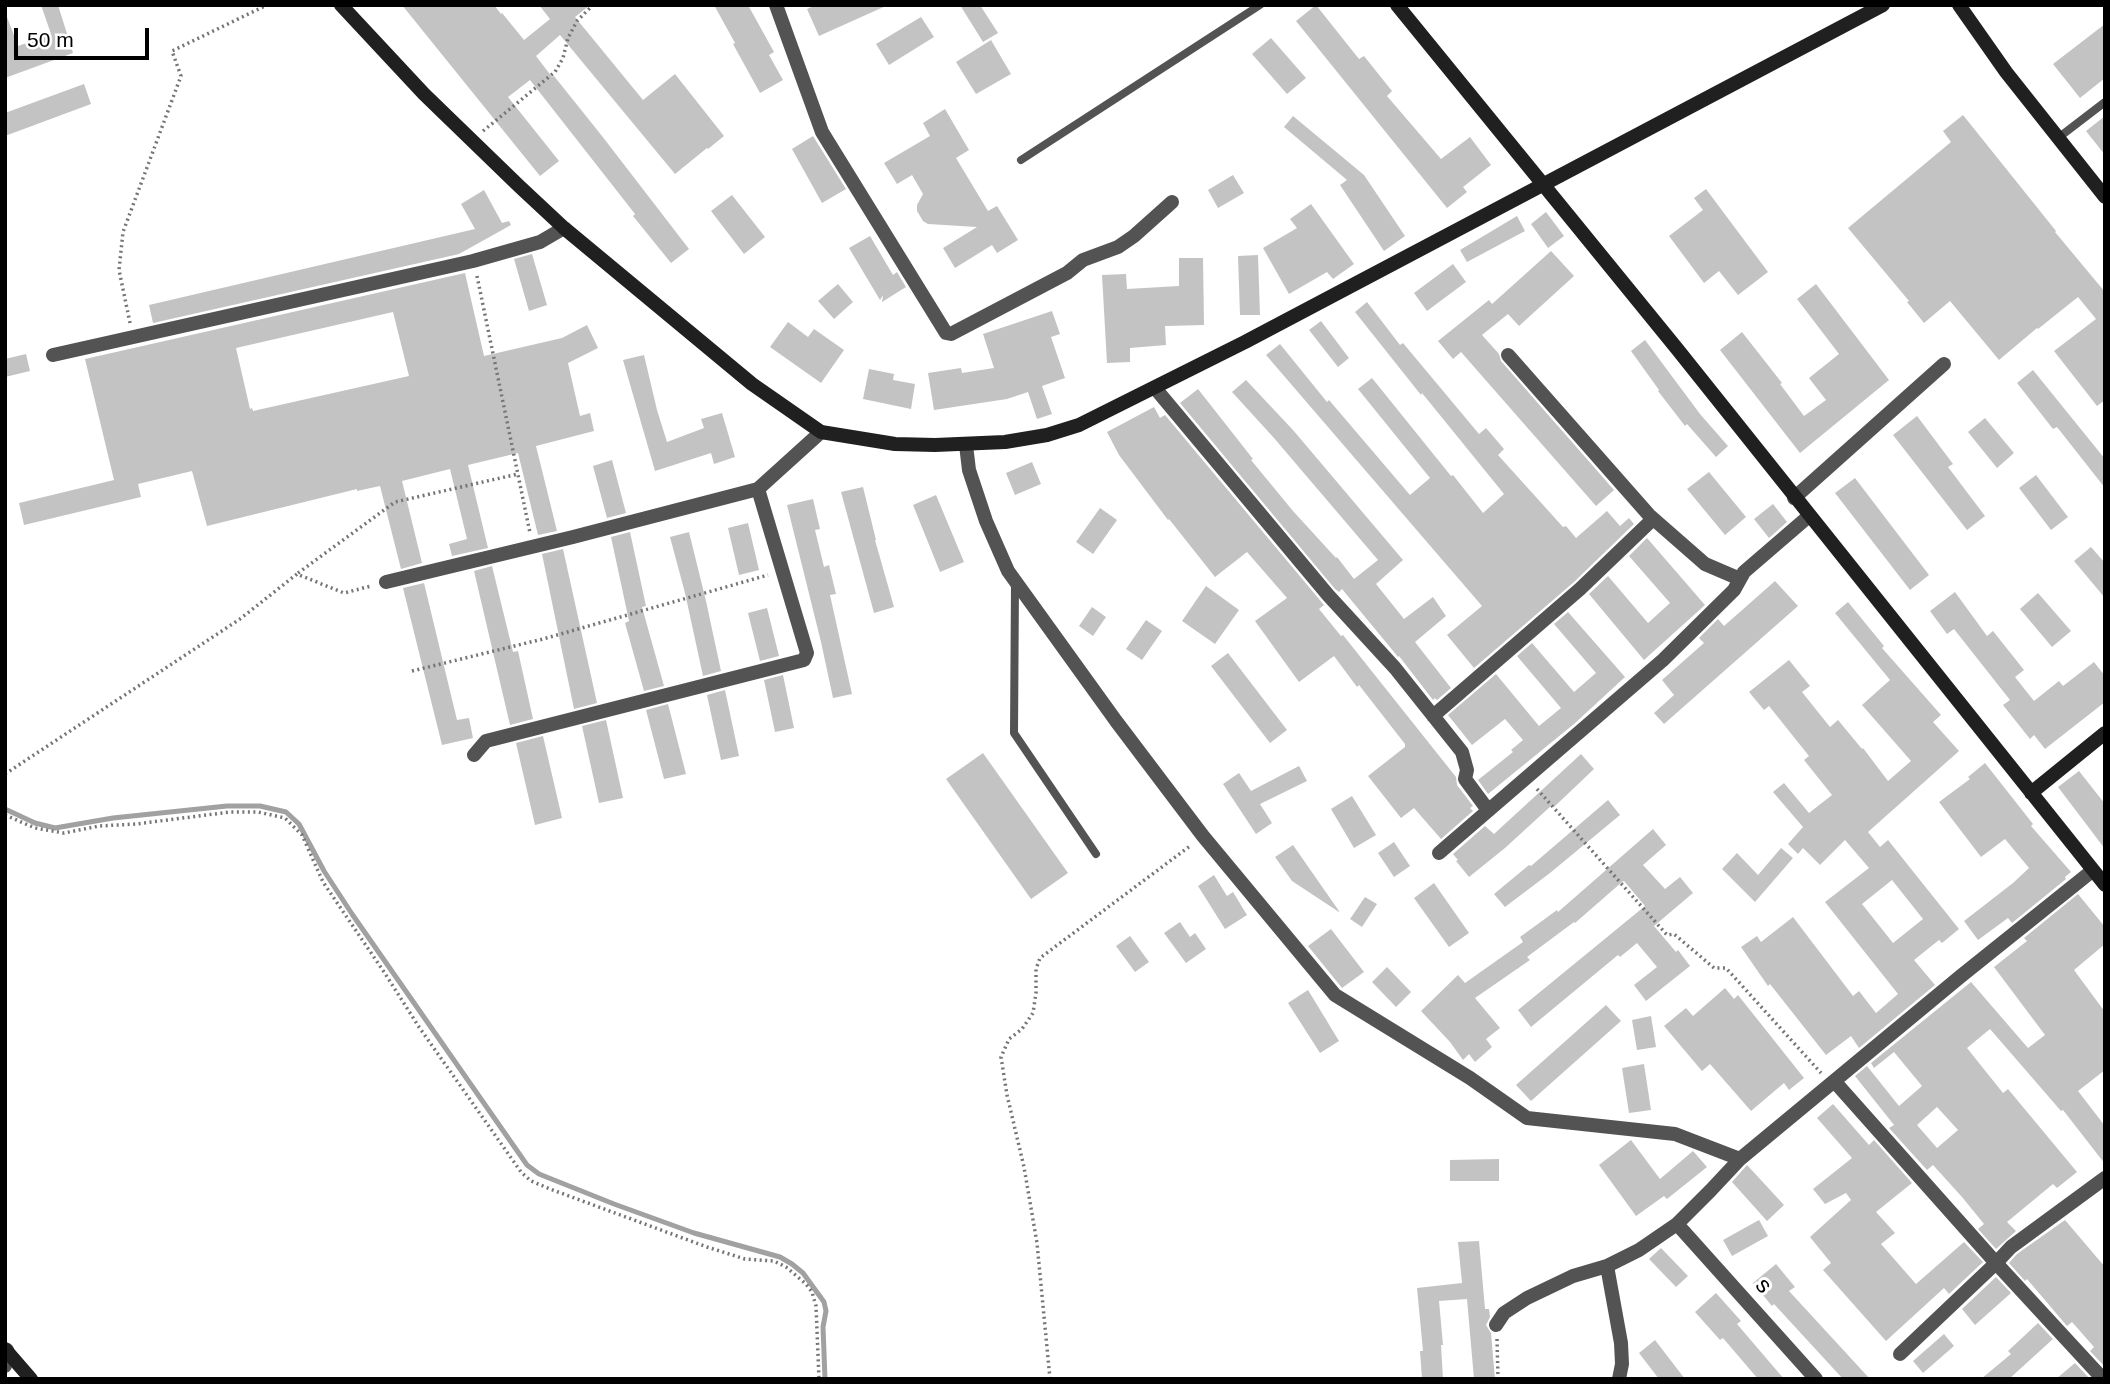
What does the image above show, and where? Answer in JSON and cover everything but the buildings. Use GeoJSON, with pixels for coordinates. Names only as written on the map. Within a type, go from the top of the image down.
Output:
{"type":"FeatureCollection","features":[{"type":"Feature","properties":{"kind":"street"},"geometry":{"type":"LineString","coordinates":[[341,5],[471,141],[564,228],[752,384],[821,432],[895,444],[967,445],[1036,437],[1079,425],[1257,336],[1883,5]]}},
{"type":"Feature","properties":{"kind":"street"},"geometry":{"type":"LineString","coordinates":[[776,5],[822,132],[946,333],[951,334],[1067,273],[1083,260],[1118,247],[1172,202]]}},
{"type":"Feature","properties":{"kind":"street"},"geometry":{"type":"LineString","coordinates":[[1397,5],[1678,350],[2105,886]]}},
{"type":"Feature","properties":{"kind":"street"},"geometry":{"type":"LineString","coordinates":[[1959,5],[2006,72],[2105,197]]}},
{"type":"Feature","properties":{"kind":"street"},"geometry":{"type":"LineString","coordinates":[[53,355],[473,261],[540,242],[564,228]]}},
{"type":"Feature","properties":{"kind":"street"},"geometry":{"type":"LineString","coordinates":[[1508,355],[1653,519],[1705,564],[1740,579]]}},
{"type":"Feature","properties":{"kind":"street"},"geometry":{"type":"LineString","coordinates":[[1794,498],[1944,364]]}},
{"type":"Feature","properties":{"kind":"street"},"geometry":{"type":"LineString","coordinates":[[1155,388],[1328,595],[1395,668],[1462,752],[1466,762],[1465,779],[1488,810]]}},
{"type":"Feature","properties":{"kind":"street"},"geometry":{"type":"LineString","coordinates":[[386,582],[758,489],[821,432]]}},
{"type":"Feature","properties":{"kind":"street"},"geometry":{"type":"LineString","coordinates":[[967,445],[969,470],[986,521],[1008,571],[1203,836],[1335,995],[1470,1078],[1527,1118],[1675,1133],[1740,1159]]}},
{"type":"Feature","properties":{"kind":"street"},"geometry":{"type":"LineString","coordinates":[[474,755],[486,741],[804,660],[807,653],[758,489]]}},
{"type":"Feature","properties":{"kind":"street"},"geometry":{"type":"LineString","coordinates":[[1439,853],[1664,660],[1734,590],[1744,572],[1809,516]]}},
{"type":"Feature","properties":{"kind":"street"},"geometry":{"type":"LineString","coordinates":[[1433,716],[1580,589],[1653,519]]}},
{"type":"Feature","properties":{"kind":"street"},"geometry":{"type":"LineString","coordinates":[[2031,793],[2105,733]]}},
{"type":"Feature","properties":{"kind":"street"},"geometry":{"type":"LineString","coordinates":[[1496,1325],[1504,1313],[1528,1298],[1573,1276],[1607,1266],[1639,1250],[1677,1224],[1740,1159],[2092,871]]}},
{"type":"Feature","properties":{"kind":"street"},"geometry":{"type":"LineString","coordinates":[[1833,1083],[2103,1379]]}},
{"type":"Feature","properties":{"kind":"street"},"geometry":{"type":"LineString","coordinates":[[1900,1354],[2011,1247],[2105,1178]]}},
{"type":"Feature","properties":{"kind":"street","name":"s"},"geometry":{"type":"LineString","coordinates":[[1677,1224],[1816,1379]]}},
{"type":"Feature","properties":{"kind":"street"},"geometry":{"type":"LineString","coordinates":[[1607,1266],[1621,1343],[1622,1364],[1619,1379]]}},
{"type":"Feature","properties":{"kind":"street"},"geometry":{"type":"LineString","coordinates":[[5,1366],[6,1350]]}},
{"type":"Feature","properties":{"kind":"street"},"geometry":{"type":"LineString","coordinates":[[6,1350],[31,1379]]}},
{"type":"Feature","properties":{"kind":"lane"},"geometry":{"type":"LineString","coordinates":[[1021,160],[1260,5]]}},
{"type":"Feature","properties":{"kind":"lane"},"geometry":{"type":"LineString","coordinates":[[2058,138],[2105,102]]}},
{"type":"Feature","properties":{"kind":"lane"},"geometry":{"type":"LineString","coordinates":[[1015,581],[1014,733],[1096,854]]}},
{"type":"Feature","properties":{"kind":"path"},"geometry":{"type":"LineString","coordinates":[[133,336],[119,270],[123,232],[181,76],[172,51],[267,5]]}},
{"type":"Feature","properties":{"kind":"path"},"geometry":{"type":"LineString","coordinates":[[471,141],[555,72],[568,38],[578,21],[593,5]]}},
{"type":"Feature","properties":{"kind":"path"},"geometry":{"type":"LineString","coordinates":[[473,261],[533,547]]}},
{"type":"Feature","properties":{"kind":"path"},"geometry":{"type":"LineString","coordinates":[[5,774],[240,618],[395,502],[518,474]]}},
{"type":"Feature","properties":{"kind":"path"},"geometry":{"type":"LineString","coordinates":[[412,671],[543,639],[782,571]]}},
{"type":"Feature","properties":{"kind":"path"},"geometry":{"type":"LineString","coordinates":[[297,574],[344,593],[386,582]]}},
{"type":"Feature","properties":{"kind":"path"},"geometry":{"type":"LineString","coordinates":[[1526,777],[1667,935],[1674,934],[1714,968],[1726,968],[1833,1083]]}},
{"type":"Feature","properties":{"kind":"path"},"geometry":{"type":"LineString","coordinates":[[5,815],[35,828],[64,833],[99,826],[230,812],[258,812],[285,818],[302,835],[323,882],[521,1172],[531,1181],[550,1189],[707,1247],[745,1259],[774,1261],[786,1267],[812,1292],[816,1306],[819,1379]]}},
{"type":"Feature","properties":{"kind":"path"},"geometry":{"type":"LineString","coordinates":[[1050,1379],[1037,1243],[1001,1057],[1003,1048],[1033,1013],[1036,969],[1040,958],[1203,836]]}},
{"type":"Feature","properties":{"kind":"path"},"geometry":{"type":"LineString","coordinates":[[1496,1325],[1498,1379]]}},
{"type":"Feature","properties":{"kind":"waterway"},"geometry":{"type":"LineString","coordinates":[[5,809],[35,823],[55,828],[113,818],[227,806],[260,806],[286,812],[299,824],[324,871],[352,914],[527,1165],[539,1174],[614,1204],[694,1233],[780,1257],[792,1264],[803,1273],[824,1302],[825,1379]]}}]}
